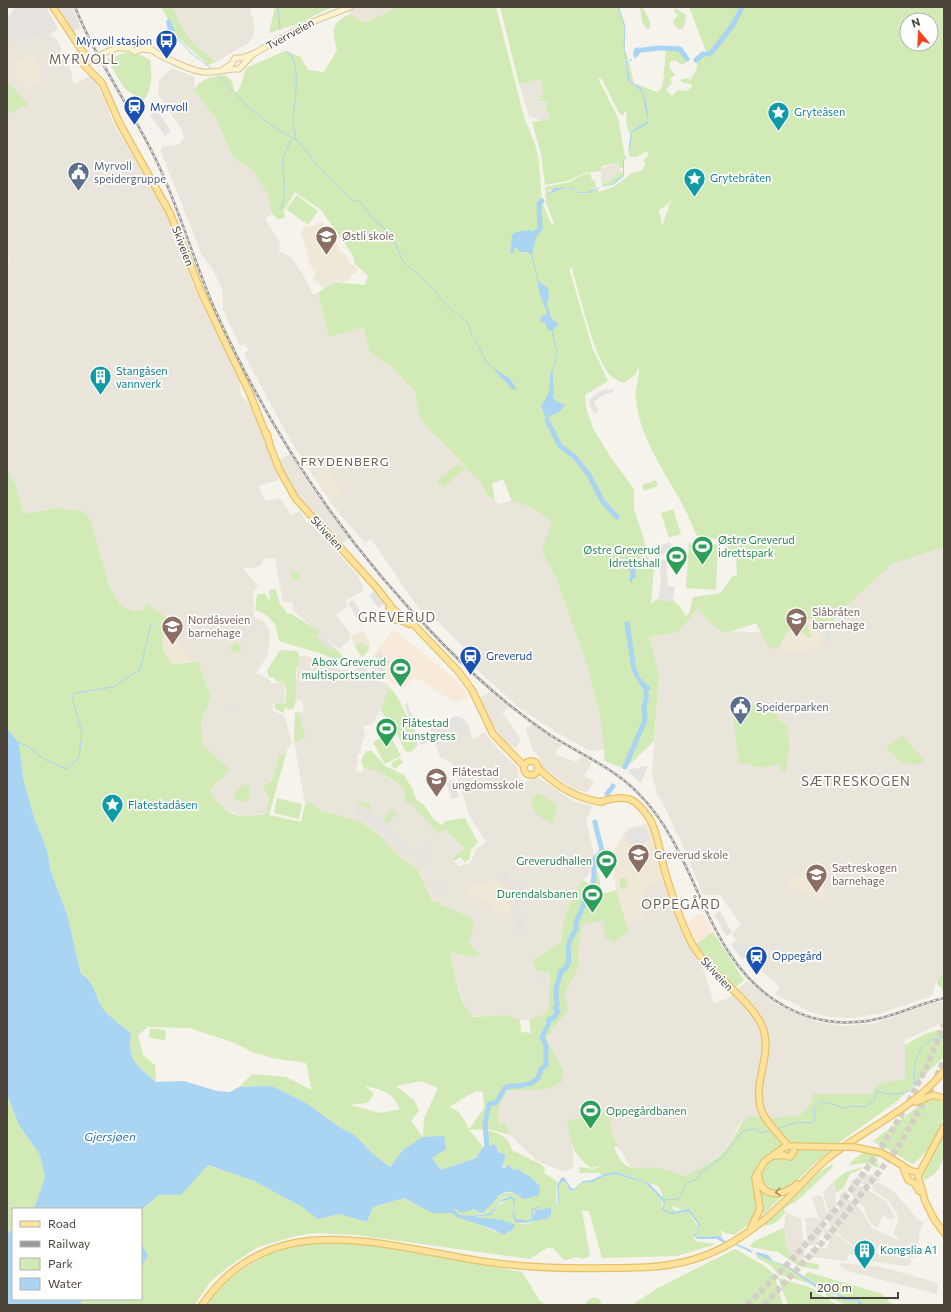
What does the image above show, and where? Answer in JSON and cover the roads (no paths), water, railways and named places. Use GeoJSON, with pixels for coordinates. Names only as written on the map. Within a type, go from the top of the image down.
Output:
{"type":"FeatureCollection","features":[{"type":"Feature","properties":{"kind":"main road","name":"Skiveien"},"geometry":{"type":"LineString","coordinates":[[49,7],[77,44],[94,74],[102,83],[120,124],[172,216],[202,294],[266,429],[267,437],[280,471],[296,499],[387,600],[398,616],[414,626],[461,674],[472,690],[490,729],[503,746],[525,764]]}},
{"type":"Feature","properties":{"kind":"main road","name":"Skiveien"},"geometry":{"type":"LineString","coordinates":[[53,7],[65,27]]}},
{"type":"Feature","properties":{"kind":"main road","name":"Tverrveien"},"geometry":{"type":"LineString","coordinates":[[85,59],[130,45],[138,40],[142,47],[152,50],[193,69],[207,72],[233,66],[241,68],[243,61],[253,54],[307,24],[350,7]]}},
{"type":"Feature","properties":{"kind":"main road","name":"Tverrveien"},"geometry":{"type":"LineString","coordinates":[[130,45],[135,52],[142,47]]}},
{"type":"Feature","properties":{"kind":"main road","name":"Tverrveien"},"geometry":{"type":"LineString","coordinates":[[233,66],[234,58],[243,61]]}},
{"type":"Feature","properties":{"kind":"main road"},"geometry":{"type":"LineString","coordinates":[[534,762],[536,771],[530,775],[527,773],[525,764],[534,762]]}},
{"type":"Feature","properties":{"kind":"main road","name":"Skiveien"},"geometry":{"type":"LineString","coordinates":[[536,771],[577,797],[600,802],[632,803],[646,814],[655,830],[666,875],[691,942],[707,965],[754,1013],[763,1029],[766,1046],[758,1092],[760,1104],[764,1117],[781,1138],[787,1149]]}},
{"type":"Feature","properties":{"kind":"main road"},"geometry":{"type":"LineString","coordinates":[[908,1106],[928,1089],[944,1071]]}},
{"type":"Feature","properties":{"kind":"main road"},"geometry":{"type":"LineString","coordinates":[[202,1305],[224,1279],[249,1260],[277,1247],[312,1239],[362,1241],[419,1249],[486,1262],[568,1269],[665,1265],[688,1261],[716,1251],[748,1233],[840,1149],[908,1106],[932,1095],[944,1098]]}},
{"type":"Feature","properties":{"kind":"main road"},"geometry":{"type":"LineString","coordinates":[[914,1175],[925,1162],[944,1127]]}},
{"type":"Feature","properties":{"kind":"main road"},"geometry":{"type":"LineString","coordinates":[[748,1233],[759,1212],[755,1180],[763,1163],[772,1156],[787,1149],[805,1147],[854,1147],[882,1153],[902,1164],[914,1175],[932,1215],[944,1232]]}},
{"type":"Feature","properties":{"kind":"main road"},"geometry":{"type":"LineString","coordinates":[[758,1171],[758,1180],[762,1187],[766,1191],[775,1194],[787,1191],[809,1176]]}},
{"type":"Feature","properties":{"kind":"water"},"geometry":{"type":"Polygon","coordinates":[[[169,19],[175,30],[172,34],[168,31],[166,21],[169,19]]]}},
{"type":"Feature","properties":{"kind":"water"},"geometry":{"type":"Polygon","coordinates":[[[637,47],[642,49],[642,51],[635,59],[633,54],[634,49],[637,47]]]}},
{"type":"Feature","properties":{"kind":"water"},"geometry":{"type":"Polygon","coordinates":[[[631,59],[632,60],[627,63],[630,80],[642,89],[648,121],[642,93],[628,81],[626,63],[631,59]]]}},
{"type":"Feature","properties":{"kind":"water"},"geometry":{"type":"Polygon","coordinates":[[[648,121],[645,125],[632,132],[631,144],[628,153],[631,131],[648,121]]]}},
{"type":"Feature","properties":{"kind":"water"},"geometry":{"type":"Polygon","coordinates":[[[628,153],[624,160],[624,176],[613,185],[600,187],[589,193],[579,193],[575,190],[567,188],[573,188],[579,192],[587,192],[599,187],[613,184],[617,179],[623,176],[623,160],[628,153]]]}},
{"type":"Feature","properties":{"kind":"water"},"geometry":{"type":"Polygon","coordinates":[[[554,188],[567,188],[554,192],[546,196],[554,188]]]}},
{"type":"Feature","properties":{"kind":"water"},"geometry":{"type":"Polygon","coordinates":[[[530,230],[537,234],[532,256],[528,252],[520,252],[517,248],[514,249],[514,253],[510,253],[512,235],[516,232],[530,230]]]}},
{"type":"Feature","properties":{"kind":"water"},"geometry":{"type":"Polygon","coordinates":[[[538,281],[548,288],[549,297],[547,304],[552,320],[557,322],[558,325],[552,331],[547,329],[545,323],[540,321],[541,317],[547,314],[540,295],[538,281]]]}},
{"type":"Feature","properties":{"kind":"water"},"geometry":{"type":"Polygon","coordinates":[[[553,369],[553,397],[556,401],[565,405],[559,412],[546,418],[541,406],[548,394],[553,369]]]}},
{"type":"Feature","properties":{"kind":"water"},"geometry":{"type":"Polygon","coordinates":[[[497,370],[510,379],[517,389],[513,390],[495,371],[497,370]]]}},
{"type":"Feature","properties":{"kind":"water"},"geometry":{"type":"Polygon","coordinates":[[[630,564],[636,569],[635,579],[632,579],[632,584],[629,580],[631,574],[628,566],[630,564]]]}},
{"type":"Feature","properties":{"kind":"water"},"geometry":{"type":"Polygon","coordinates":[[[638,676],[651,688],[646,694],[637,680],[638,676]]]}},
{"type":"Feature","properties":{"kind":"water","name":"Gjersjøen"},"geometry":{"type":"Polygon","coordinates":[[[7,729],[19,743],[23,778],[33,814],[47,850],[51,872],[67,914],[81,974],[89,981],[105,1011],[131,1033],[131,1050],[135,1062],[156,1082],[184,1081],[217,1091],[230,1092],[239,1087],[272,1086],[306,1103],[339,1127],[355,1135],[372,1153],[390,1167],[403,1150],[423,1137],[444,1136],[446,1149],[432,1158],[441,1170],[476,1158],[483,1147],[487,1148],[488,1145],[490,1146],[493,1144],[497,1147],[498,1153],[501,1152],[506,1156],[502,1166],[504,1168],[509,1165],[513,1170],[518,1169],[532,1178],[540,1187],[539,1195],[525,1199],[511,1192],[506,1192],[498,1197],[489,1208],[481,1213],[474,1209],[462,1213],[454,1209],[459,1215],[471,1216],[485,1214],[491,1212],[500,1201],[511,1196],[515,1199],[513,1210],[516,1219],[528,1221],[532,1218],[531,1208],[544,1206],[532,1210],[534,1216],[535,1210],[551,1208],[551,1215],[547,1219],[525,1223],[516,1222],[512,1213],[512,1198],[500,1202],[491,1215],[474,1217],[503,1220],[515,1225],[514,1228],[504,1235],[492,1229],[457,1217],[451,1213],[432,1213],[404,1198],[373,1207],[367,1222],[339,1214],[318,1219],[302,1207],[254,1181],[208,1165],[181,1195],[159,1195],[142,1209],[33,1208],[45,1177],[40,1155],[19,1125],[7,1095],[7,729]]]}},
{"type":"Feature","properties":{"kind":"water"},"geometry":{"type":"Polygon","coordinates":[[[616,1172],[649,1183],[663,1198],[665,1202],[664,1209],[667,1211],[673,1212],[689,1209],[700,1224],[699,1231],[696,1234],[697,1237],[720,1236],[727,1243],[737,1244],[751,1250],[752,1253],[736,1245],[730,1246],[717,1239],[697,1239],[694,1235],[699,1229],[698,1224],[689,1212],[672,1214],[665,1212],[662,1209],[664,1203],[647,1184],[615,1174],[601,1177],[593,1182],[582,1183],[573,1191],[570,1190],[566,1182],[562,1181],[559,1187],[558,1205],[551,1205],[558,1204],[557,1186],[561,1178],[564,1177],[571,1188],[574,1189],[583,1181],[592,1180],[604,1174],[616,1172]]]}},
{"type":"Feature","properties":{"kind":"water"},"geometry":{"type":"Polygon","coordinates":[[[12,1229],[12,1300],[83,1300],[81,1305],[7,1305],[7,1234],[12,1229]]]}},
{"type":"Feature","properties":{"kind":"water"},"geometry":{"type":"Polygon","coordinates":[[[142,1244],[148,1256],[142,1265],[142,1244]]]}},
{"type":"Feature","properties":{"kind":"water"},"geometry":{"type":"Polygon","coordinates":[[[756,1252],[768,1255],[773,1261],[788,1266],[822,1289],[852,1299],[857,1297],[863,1305],[859,1305],[857,1300],[843,1300],[837,1295],[821,1291],[788,1268],[756,1254],[756,1252]]]}},
{"type":"Feature","properties":{"kind":"waterway"},"geometry":{"type":"LineString","coordinates":[[278,7],[280,29]]}},
{"type":"Feature","properties":{"kind":"waterway"},"geometry":{"type":"LineString","coordinates":[[618,7],[625,27],[624,49],[627,62]]}},
{"type":"Feature","properties":{"kind":"waterway"},"geometry":{"type":"LineString","coordinates":[[707,54],[711,53],[733,25],[742,7]]}},
{"type":"Feature","properties":{"kind":"waterway"},"geometry":{"type":"LineString","coordinates":[[172,33],[191,53],[212,69]]}},
{"type":"Feature","properties":{"kind":"waterway"},"geometry":{"type":"LineString","coordinates":[[642,50],[659,48]]}},
{"type":"Feature","properties":{"kind":"waterway"},"geometry":{"type":"LineString","coordinates":[[662,48],[680,49],[687,59]]}},
{"type":"Feature","properties":{"kind":"waterway"},"geometry":{"type":"LineString","coordinates":[[287,51],[292,57],[296,74],[296,93],[293,120],[295,139]]}},
{"type":"Feature","properties":{"kind":"waterway"},"geometry":{"type":"LineString","coordinates":[[696,60],[703,54]]}},
{"type":"Feature","properties":{"kind":"waterway"},"geometry":{"type":"LineString","coordinates":[[217,74],[249,108],[274,127],[298,141],[320,169],[352,200],[359,201],[370,216],[383,227],[392,238]]}},
{"type":"Feature","properties":{"kind":"waterway"},"geometry":{"type":"LineString","coordinates":[[281,209],[284,194],[283,160],[292,138]]}},
{"type":"Feature","properties":{"kind":"waterway"},"geometry":{"type":"LineString","coordinates":[[536,233],[540,229],[539,204],[542,201]]}},
{"type":"Feature","properties":{"kind":"waterway"},"geometry":{"type":"LineString","coordinates":[[393,239],[403,261],[432,287],[439,297],[456,314]]}},
{"type":"Feature","properties":{"kind":"waterway"},"geometry":{"type":"LineString","coordinates":[[532,256],[538,281]]}},
{"type":"Feature","properties":{"kind":"waterway"},"geometry":{"type":"LineString","coordinates":[[459,314],[469,325],[472,336]]}},
{"type":"Feature","properties":{"kind":"waterway"},"geometry":{"type":"LineString","coordinates":[[552,331],[557,354],[553,369]]}},
{"type":"Feature","properties":{"kind":"waterway"},"geometry":{"type":"LineString","coordinates":[[474,339],[479,347]]}},
{"type":"Feature","properties":{"kind":"waterway"},"geometry":{"type":"LineString","coordinates":[[479,348],[487,363],[496,370]]}},
{"type":"Feature","properties":{"kind":"waterway"},"geometry":{"type":"LineString","coordinates":[[547,420],[560,446],[574,456],[589,475],[603,502],[617,517]]}},
{"type":"Feature","properties":{"kind":"waterway"},"geometry":{"type":"LineString","coordinates":[[627,561],[626,562],[629,566]]}},
{"type":"Feature","properties":{"kind":"waterway"},"geometry":{"type":"LineString","coordinates":[[19,743],[27,746],[44,759],[67,769],[79,757],[82,733],[72,697],[75,693],[113,687],[140,670],[151,624]]}},
{"type":"Feature","properties":{"kind":"waterway"},"geometry":{"type":"LineString","coordinates":[[627,624],[634,669],[637,676]]}},
{"type":"Feature","properties":{"kind":"waterway"},"geometry":{"type":"LineString","coordinates":[[625,767],[645,720],[644,705],[646,701],[646,694]]}},
{"type":"Feature","properties":{"kind":"waterway"},"geometry":{"type":"LineString","coordinates":[[607,794],[613,786]]}},
{"type":"Feature","properties":{"kind":"waterway"},"geometry":{"type":"LineString","coordinates":[[487,1148],[485,1123],[489,1104],[496,1103],[504,1089],[507,1087],[533,1082],[539,1075],[541,1069],[546,1065],[546,1045],[542,1037],[548,1025],[549,1019],[554,1018],[558,1011],[555,1008],[557,1006],[556,989],[561,971],[565,969],[569,962],[568,949],[570,940],[576,929],[576,923],[585,901],[590,897],[594,877],[594,860],[602,851],[595,822]]}},
{"type":"Feature","properties":{"kind":"waterway"},"geometry":{"type":"LineString","coordinates":[[776,1129],[797,1122],[812,1123],[815,1119],[814,1108],[820,1102],[833,1104],[844,1108],[853,1106],[865,1107],[874,1101],[877,1091],[897,1094],[911,1090],[915,1086],[914,1070],[918,1054],[922,1047],[935,1039],[944,1038]]}},
{"type":"Feature","properties":{"kind":"waterway"},"geometry":{"type":"LineString","coordinates":[[665,1200],[679,1199],[686,1184],[697,1179],[700,1173],[723,1157],[743,1131],[755,1129],[762,1133],[771,1130]]}},
{"type":"Feature","properties":{"kind":"tunnel"},"geometry":{"type":"LineString","coordinates":[[747,1305],[808,1242],[862,1176],[886,1141],[907,1104],[927,1065],[944,1024]]}},
{"type":"Feature","properties":{"kind":"tunnel"},"geometry":{"type":"LineString","coordinates":[[764,1305],[829,1235],[897,1149],[929,1093],[944,1060]]}},
{"type":"Feature","properties":{"kind":"railway"},"geometry":{"type":"LineString","coordinates":[[75,7],[104,67],[138,124],[158,164],[215,310],[260,400],[286,444],[343,528],[374,568],[407,606],[455,656],[507,703],[550,735],[619,776],[639,794],[660,819],[676,847],[719,937],[737,964],[758,988],[794,1011],[811,1017],[837,1022],[855,1022],[878,1019],[944,998]]}},
{"type":"Feature","properties":{"kind":"place","name":"Myrvoll stasjon"},"geometry":{"type":"Point","coordinates":[167,60]}},
{"type":"Feature","properties":{"kind":"place","name":"Myrvoll"},"geometry":{"type":"Point","coordinates":[135,126]}},
{"type":"Feature","properties":{"kind":"place","name":"Gryteåsen"},"geometry":{"type":"Point","coordinates":[779,132]}},
{"type":"Feature","properties":{"kind":"place","name":"Myrvoll speidergruppe"},"geometry":{"type":"Point","coordinates":[78,192]}},
{"type":"Feature","properties":{"kind":"place","name":"Grytebråten"},"geometry":{"type":"Point","coordinates":[695,198]}},
{"type":"Feature","properties":{"kind":"place","name":"Østli skole"},"geometry":{"type":"Point","coordinates":[327,256]}},
{"type":"Feature","properties":{"kind":"place","name":"Stangåsen vannverk"},"geometry":{"type":"Point","coordinates":[101,396]}},
{"type":"Feature","properties":{"kind":"place","name":"Østre Greverud idrettspark"},"geometry":{"type":"Point","coordinates":[702,566]}},
{"type":"Feature","properties":{"kind":"place","name":"Østre Greverud Idrettshall"},"geometry":{"type":"Point","coordinates":[676,576]}},
{"type":"Feature","properties":{"kind":"place","name":"Slåbråten barnehage"},"geometry":{"type":"Point","coordinates":[796,638]}},
{"type":"Feature","properties":{"kind":"place","name":"Nordåsveien barnehage"},"geometry":{"type":"Point","coordinates":[172,646]}},
{"type":"Feature","properties":{"kind":"place","name":"Greverud"},"geometry":{"type":"Point","coordinates":[471,676]}},
{"type":"Feature","properties":{"kind":"place","name":"Abox Greverud multisportsenter"},"geometry":{"type":"Point","coordinates":[401,688]}},
{"type":"Feature","properties":{"kind":"place","name":"Speiderparken"},"geometry":{"type":"Point","coordinates":[740,726]}},
{"type":"Feature","properties":{"kind":"place","name":"Flåtestad kunstgress"},"geometry":{"type":"Point","coordinates":[387,748]}},
{"type":"Feature","properties":{"kind":"place","name":"Flåtestad ungdomsskole"},"geometry":{"type":"Point","coordinates":[436,798]}},
{"type":"Feature","properties":{"kind":"place","name":"Flatestadåsen"},"geometry":{"type":"Point","coordinates":[113,824]}},
{"type":"Feature","properties":{"kind":"place","name":"Greverud skole"},"geometry":{"type":"Point","coordinates":[639,874]}},
{"type":"Feature","properties":{"kind":"place","name":"Greverudhallen"},"geometry":{"type":"Point","coordinates":[607,880]}},
{"type":"Feature","properties":{"kind":"place","name":"Sætreskogen barnehage"},"geometry":{"type":"Point","coordinates":[817,894]}},
{"type":"Feature","properties":{"kind":"place","name":"Durendalsbanen"},"geometry":{"type":"Point","coordinates":[593,914]}},
{"type":"Feature","properties":{"kind":"place","name":"Oppegård"},"geometry":{"type":"Point","coordinates":[756,976]}},
{"type":"Feature","properties":{"kind":"place","name":"Oppegårdbanen"},"geometry":{"type":"Point","coordinates":[590,1130]}},
{"type":"Feature","properties":{"kind":"place","name":"Kongslia A1"},"geometry":{"type":"Point","coordinates":[865,1270]}},
{"type":"Feature","properties":{"kind":"district","name":"MYRVOLL"},"geometry":{"type":"Point","coordinates":[84,59]}},
{"type":"Feature","properties":{"kind":"district","name":"FRYDENBERG"},"geometry":{"type":"Point","coordinates":[345,462]}},
{"type":"Feature","properties":{"kind":"district","name":"GREVERUD"},"geometry":{"type":"Point","coordinates":[397,617]}},
{"type":"Feature","properties":{"kind":"district","name":"SÆTRESKOGEN"},"geometry":{"type":"Point","coordinates":[856,781]}},
{"type":"Feature","properties":{"kind":"district","name":"OPPEGÅRD"},"geometry":{"type":"Point","coordinates":[681,904]}}]}
